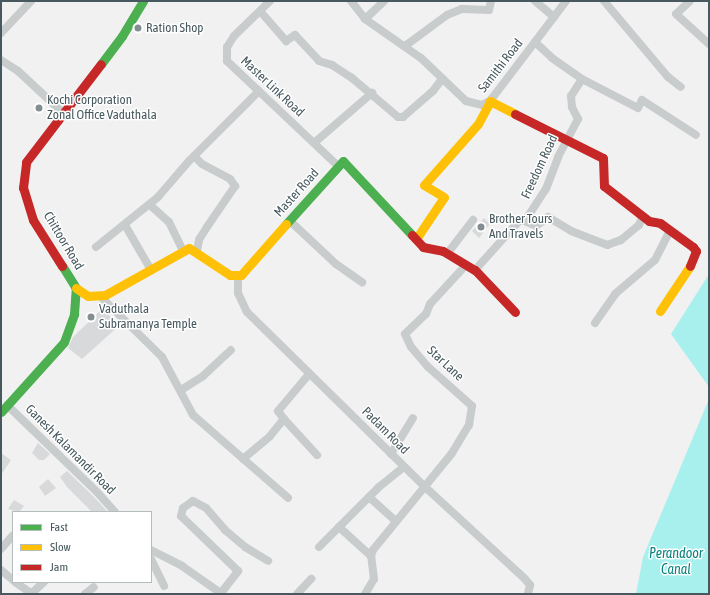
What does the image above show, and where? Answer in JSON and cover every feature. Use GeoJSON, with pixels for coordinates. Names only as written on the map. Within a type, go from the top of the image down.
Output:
{"type":"FeatureCollection","features":[{"type":"Feature","properties":{"kind":"street"},"geometry":{"type":"LineString","coordinates":[[1,33],[31,1]]}},
{"type":"Feature","properties":{"kind":"street","name":"Chittoor Road"},"geometry":{"type":"LineString","coordinates":[[4,408],[64,342],[74,314],[76,288],[33,220],[24,188],[26,162],[122,36],[143,1]]}},
{"type":"Feature","properties":{"kind":"street","name":"Master Link Road"},"geometry":{"type":"LineString","coordinates":[[270,1],[234,36],[227,47],[227,61],[338,166]]}},
{"type":"Feature","properties":{"kind":"street","name":"Samithi Road"},"geometry":{"type":"LineString","coordinates":[[351,1],[365,19],[405,46],[466,100],[482,105],[490,102],[535,42],[552,58],[582,79],[638,108],[642,100],[696,135]]}},
{"type":"Feature","properties":{"kind":"street"},"geometry":{"type":"LineString","coordinates":[[365,19],[384,1]]}},
{"type":"Feature","properties":{"kind":"street"},"geometry":{"type":"LineString","coordinates":[[405,46],[447,15],[462,9],[489,10],[491,1]]}},
{"type":"Feature","properties":{"kind":"street"},"geometry":{"type":"LineString","coordinates":[[536,1],[554,17]]}},
{"type":"Feature","properties":{"kind":"street"},"geometry":{"type":"LineString","coordinates":[[535,42],[566,1]]}},
{"type":"Feature","properties":{"kind":"street"},"geometry":{"type":"LineString","coordinates":[[604,1],[668,77],[681,87]]}},
{"type":"Feature","properties":{"kind":"street"},"geometry":{"type":"LineString","coordinates":[[690,1],[676,14],[709,44]]}},
{"type":"Feature","properties":{"kind":"street"},"geometry":{"type":"LineString","coordinates":[[260,11],[286,41],[295,35],[319,61],[332,65],[372,94],[398,117],[403,117],[433,91],[442,79]]}},
{"type":"Feature","properties":{"kind":"street"},"geometry":{"type":"LineString","coordinates":[[1,60],[18,71],[63,113]]}},
{"type":"Feature","properties":{"kind":"street","name":"Freedom Road"},"geometry":{"type":"LineString","coordinates":[[475,270],[520,220],[526,220],[546,189],[566,139],[578,118],[572,107],[572,96],[582,79]]}},
{"type":"Feature","properties":{"kind":"street"},"geometry":{"type":"LineString","coordinates":[[96,247],[150,205],[194,156],[259,91]]}},
{"type":"Feature","properties":{"kind":"street"},"geometry":{"type":"LineString","coordinates":[[314,143],[372,94]]}},
{"type":"Feature","properties":{"kind":"street"},"geometry":{"type":"LineString","coordinates":[[416,239],[444,197],[424,185],[474,129],[490,102],[603,158],[604,186],[643,216],[670,231],[696,251],[691,265],[660,311]]}},
{"type":"Feature","properties":{"kind":"street"},"geometry":{"type":"LineString","coordinates":[[194,156],[202,164],[230,179],[235,186],[199,240],[197,251]]}},
{"type":"Feature","properties":{"kind":"street","name":"Master Road"},"geometry":{"type":"LineString","coordinates":[[238,275],[241,275],[343,161],[423,247],[447,254],[475,270],[515,312]]}},
{"type":"Feature","properties":{"kind":"street"},"geometry":{"type":"LineString","coordinates":[[150,205],[169,222],[183,251]]}},
{"type":"Feature","properties":{"kind":"street"},"geometry":{"type":"LineString","coordinates":[[526,220],[536,226],[548,217],[571,231],[607,246],[622,240],[639,225],[643,216]]}},
{"type":"Feature","properties":{"kind":"street"},"geometry":{"type":"LineString","coordinates":[[447,254],[473,220]]}},
{"type":"Feature","properties":{"kind":"street"},"geometry":{"type":"LineString","coordinates":[[290,221],[336,264],[362,282]]}},
{"type":"Feature","properties":{"kind":"street"},"geometry":{"type":"LineString","coordinates":[[125,225],[151,270]]}},
{"type":"Feature","properties":{"kind":"street"},"geometry":{"type":"LineString","coordinates":[[595,323],[615,294],[655,260],[670,231]]}},
{"type":"Feature","properties":{"kind":"street"},"geometry":{"type":"LineString","coordinates":[[76,288],[88,296],[100,296],[151,270],[189,248],[197,251],[230,275],[238,275]]}},
{"type":"Feature","properties":{"kind":"street","name":"Star Lane"},"geometry":{"type":"LineString","coordinates":[[424,486],[452,453],[469,425],[472,406],[428,367],[411,347],[405,334],[426,314],[430,304],[466,265]]}},
{"type":"Feature","properties":{"kind":"street","name":"Padam Road"},"geometry":{"type":"LineString","coordinates":[[238,275],[238,293],[247,312],[404,467],[525,579],[530,585],[528,594]]}},
{"type":"Feature","properties":{"kind":"street"},"geometry":{"type":"LineString","coordinates":[[100,296],[162,357],[181,390],[193,415],[288,498]]}},
{"type":"Feature","properties":{"kind":"street"},"geometry":{"type":"LineString","coordinates":[[181,390],[203,376],[231,350]]}},
{"type":"Feature","properties":{"kind":"street"},"geometry":{"type":"LineString","coordinates":[[309,374],[278,411],[318,455]]}},
{"type":"Feature","properties":{"kind":"street","name":"Ganesh Kalamandir Road"},"geometry":{"type":"LineString","coordinates":[[4,408],[98,492],[114,511]]}},
{"type":"Feature","properties":{"kind":"street"},"geometry":{"type":"LineString","coordinates":[[391,454],[413,418]]}},
{"type":"Feature","properties":{"kind":"street"},"geometry":{"type":"LineString","coordinates":[[243,459],[270,436],[284,419]]}},
{"type":"Feature","properties":{"kind":"street"},"geometry":{"type":"LineString","coordinates":[[319,547],[369,498],[404,467]]}},
{"type":"Feature","properties":{"kind":"street"},"geometry":{"type":"LineString","coordinates":[[370,556],[396,521],[412,504],[424,486]]}},
{"type":"Feature","properties":{"kind":"street"},"geometry":{"type":"LineString","coordinates":[[369,498],[396,521]]}},
{"type":"Feature","properties":{"kind":"street"},"geometry":{"type":"LineString","coordinates":[[152,551],[182,566],[221,594],[238,571],[181,516],[183,508],[193,501],[206,508],[230,534],[245,547],[268,561]]}},
{"type":"Feature","properties":{"kind":"street"},"geometry":{"type":"LineString","coordinates":[[340,527],[370,556],[374,579],[367,593]]}},
{"type":"Feature","properties":{"kind":"street"},"geometry":{"type":"LineString","coordinates":[[1,549],[12,536]]}},
{"type":"Feature","properties":{"kind":"street"},"geometry":{"type":"LineString","coordinates":[[152,561],[164,586]]}},
{"type":"Feature","properties":{"kind":"street"},"geometry":{"type":"LineString","coordinates":[[1,570],[12,579]]}},
{"type":"Feature","properties":{"kind":"street"},"geometry":{"type":"LineString","coordinates":[[297,594],[310,579]]}},
{"type":"Feature","properties":{"kind":"street"},"geometry":{"type":"LineString","coordinates":[[17,583],[32,594],[43,583]]}},
{"type":"Feature","properties":{"kind":"water"},"geometry":{"type":"Polygon","coordinates":[[[709,274],[709,387],[671,334],[709,274]]]}},
{"type":"Feature","properties":{"kind":"water","name":"Perandoor Canal"},"geometry":{"type":"Polygon","coordinates":[[[709,399],[709,594],[636,594],[643,557],[709,399]]]}},
{"type":"Feature","properties":{"kind":"building","name":"Brother Tours And Travels"},"geometry":{"type":"Polygon","coordinates":[[[484,218],[490,224],[479,238],[472,231],[484,218]]]}},
{"type":"Feature","properties":{"kind":"building"},"geometry":{"type":"Polygon","coordinates":[[[102,309],[120,325],[82,359],[68,348],[73,337],[102,309]]]}},
{"type":"Feature","properties":{"kind":"building"},"geometry":{"type":"Polygon","coordinates":[[[38,443],[50,454],[44,460],[39,460],[32,453],[38,443]]]}},
{"type":"Feature","properties":{"kind":"building"},"geometry":{"type":"Polygon","coordinates":[[[1,453],[11,460],[1,475],[1,453]]]}},
{"type":"Feature","properties":{"kind":"building"},"geometry":{"type":"Polygon","coordinates":[[[67,471],[107,511],[91,511],[68,488],[60,477],[67,471]]]}},
{"type":"Feature","properties":{"kind":"building"},"geometry":{"type":"Polygon","coordinates":[[[48,479],[56,488],[45,496],[39,487],[48,479]]]}},
{"type":"Feature","properties":{"kind":"building"},"geometry":{"type":"Polygon","coordinates":[[[14,500],[24,506],[20,511],[8,509],[14,500]]]}},
{"type":"Feature","properties":{"kind":"traffic: fast"},"geometry":{"type":"LineString","coordinates":[[101,64],[122,36],[143,1]]}},
{"type":"Feature","properties":{"kind":"traffic: fast"},"geometry":{"type":"LineString","coordinates":[[286,224],[343,161],[412,235]]}},
{"type":"Feature","properties":{"kind":"traffic: fast"},"geometry":{"type":"LineString","coordinates":[[1,412],[64,342],[74,314],[76,288],[62,266]]}},
{"type":"Feature","properties":{"kind":"traffic: slow"},"geometry":{"type":"LineString","coordinates":[[416,239],[444,197],[424,185],[478,124],[490,101],[515,114]]}},
{"type":"Feature","properties":{"kind":"traffic: slow"},"geometry":{"type":"LineString","coordinates":[[76,288],[88,296],[105,295],[189,248],[230,275],[241,275],[286,224]]}},
{"type":"Feature","properties":{"kind":"traffic: slow"},"geometry":{"type":"LineString","coordinates":[[660,311],[690,266]]}},
{"type":"Feature","properties":{"kind":"traffic: jam"},"geometry":{"type":"LineString","coordinates":[[62,266],[33,220],[23,188],[26,162],[101,64]]}},
{"type":"Feature","properties":{"kind":"traffic: jam"},"geometry":{"type":"LineString","coordinates":[[515,114],[603,158],[604,186],[649,221],[660,223],[693,247],[696,251],[690,266]]}},
{"type":"Feature","properties":{"kind":"traffic: jam"},"geometry":{"type":"LineString","coordinates":[[412,235],[423,247],[443,251],[475,270],[515,312]]}},
{"type":"Feature","properties":{"kind":"place","name":"Ration Shop"},"geometry":{"type":"Point","coordinates":[138,28]}},
{"type":"Feature","properties":{"kind":"place","name":"Kochi Corporation Zonal Office Vaduthala"},"geometry":{"type":"Point","coordinates":[39,108]}},
{"type":"Feature","properties":{"kind":"place","name":"Brother Tours And Travels"},"geometry":{"type":"Point","coordinates":[481,227]}},
{"type":"Feature","properties":{"kind":"place","name":"Vaduthala Subramanya Temple"},"geometry":{"type":"Point","coordinates":[91,317]}}]}
